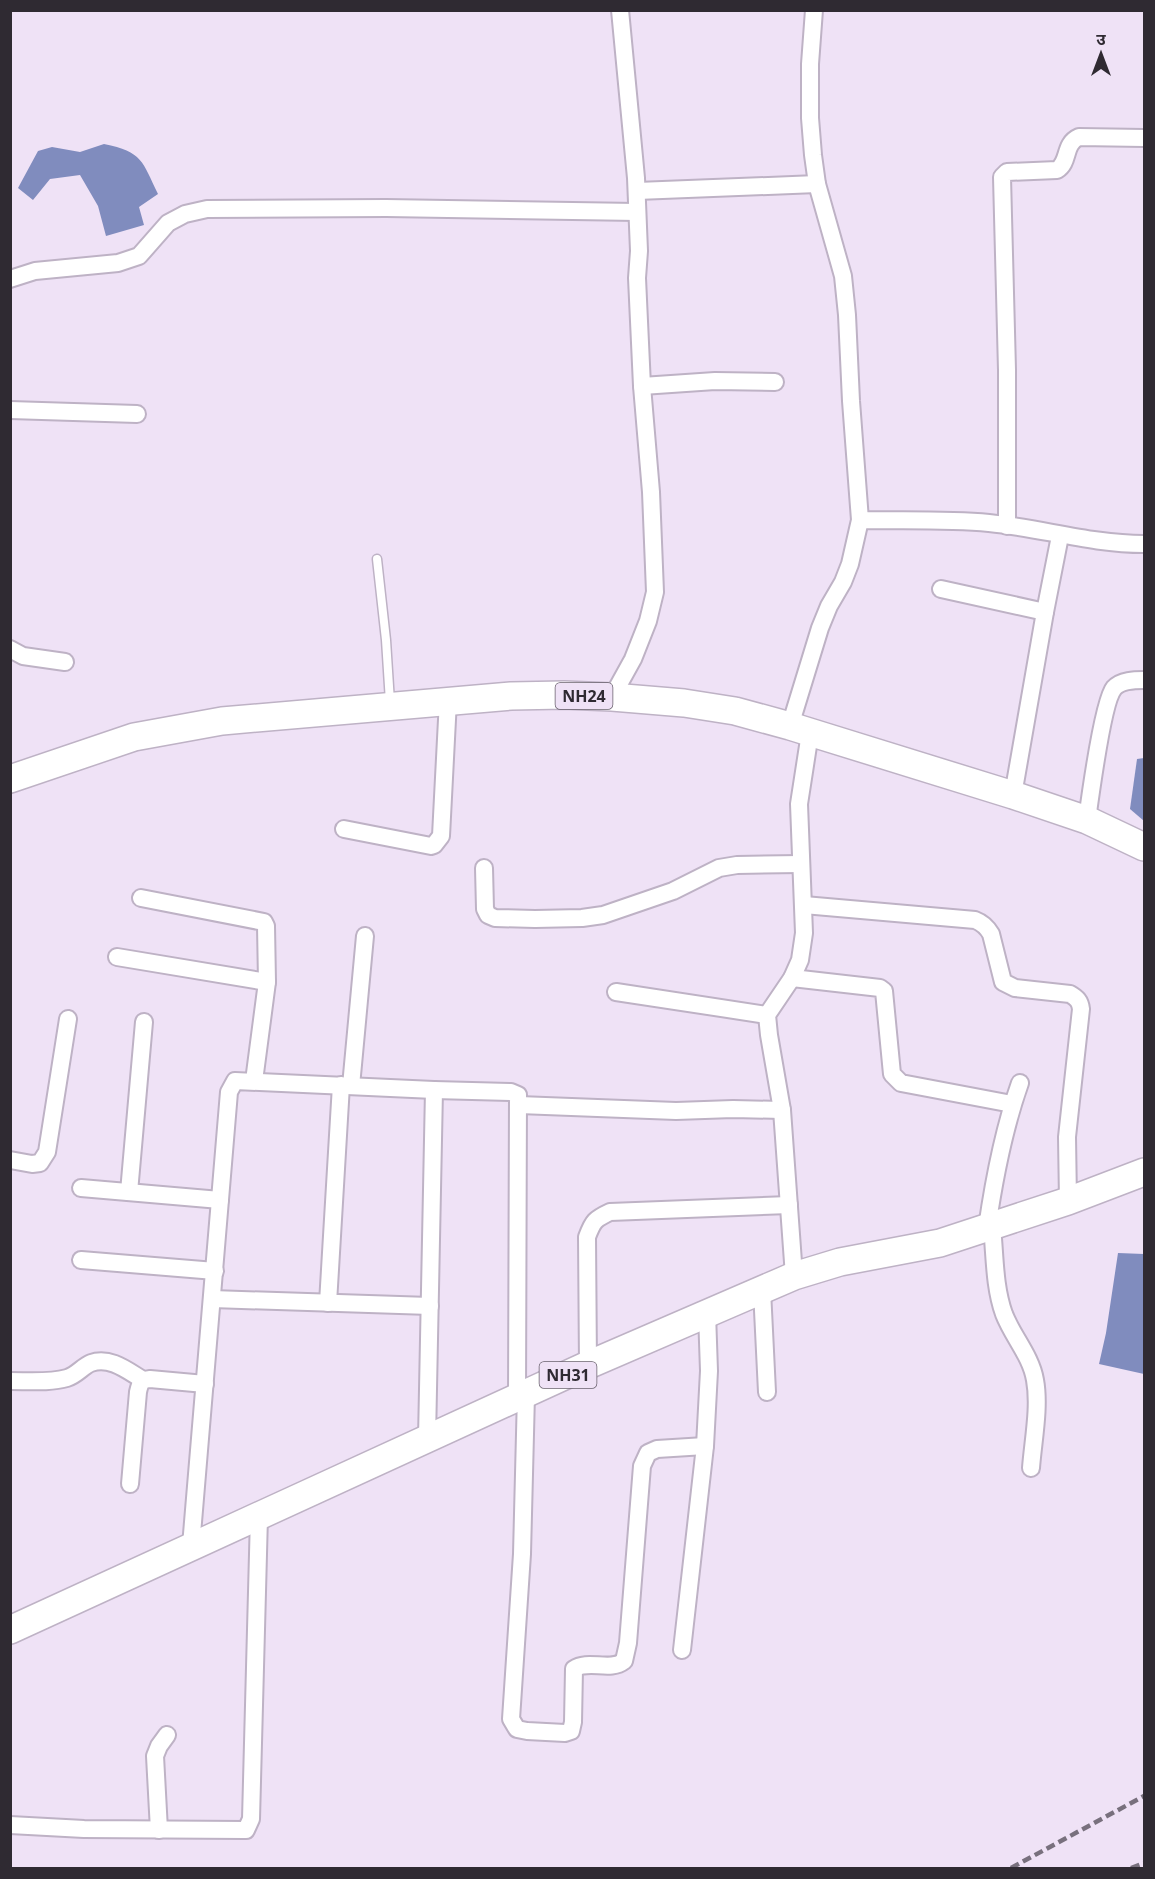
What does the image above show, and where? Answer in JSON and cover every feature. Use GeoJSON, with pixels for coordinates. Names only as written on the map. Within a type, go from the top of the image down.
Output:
{"type":"FeatureCollection","features":[{"type":"Feature","properties":{"kind":"highway","name":"NH24"},"geometry":{"type":"LineString","coordinates":[[10,779],[134,737],[222,721],[448,700],[553,695],[612,698],[684,703],[735,711],[1013,795],[1087,820],[1144,846]]}},
{"type":"Feature","properties":{"kind":"highway","name":"NH31"},"geometry":{"type":"LineString","coordinates":[[10,1630],[588,1365],[794,1276],[840,1262],[940,1243],[1068,1201],[1144,1172]]}},
{"type":"Feature","properties":{"kind":"street"},"geometry":{"type":"LineString","coordinates":[[612,698],[633,660],[648,621],[655,592],[637,278],[639,251],[637,191],[620,10]]}},
{"type":"Feature","properties":{"kind":"street"},"geometry":{"type":"LineString","coordinates":[[794,1276],[782,1110],[767,1015],[792,978],[800,960],[804,933],[804,905],[799,804],[800,730],[820,628],[850,564],[860,520],[843,276],[817,184],[810,118],[810,64],[814,10]]}},
{"type":"Feature","properties":{"kind":"street"},"geometry":{"type":"LineString","coordinates":[[1007,526],[1007,370],[1002,177],[1007,172],[1057,170],[1064,164],[1069,145],[1079,137],[1144,138]]}},
{"type":"Feature","properties":{"kind":"street"},"geometry":{"type":"LineString","coordinates":[[637,191],[817,184]]}},
{"type":"Feature","properties":{"kind":"street"},"geometry":{"type":"LineString","coordinates":[[10,279],[35,271],[118,263],[139,256],[168,223],[185,214],[207,209],[386,208],[637,212]]}},
{"type":"Feature","properties":{"kind":"street"},"geometry":{"type":"LineString","coordinates":[[642,386],[715,381],[775,382]]}},
{"type":"Feature","properties":{"kind":"street"},"geometry":{"type":"LineString","coordinates":[[10,410],[137,414]]}},
{"type":"Feature","properties":{"kind":"street"},"geometry":{"type":"LineString","coordinates":[[860,520],[975,523],[1007,526],[1060,536],[1125,544],[1144,544]]}},
{"type":"Feature","properties":{"kind":"street"},"geometry":{"type":"LineString","coordinates":[[1013,795],[1060,536]]}},
{"type":"Feature","properties":{"kind":"street"},"geometry":{"type":"LineString","coordinates":[[941,589],[1045,612]]}},
{"type":"Feature","properties":{"kind":"street"},"geometry":{"type":"LineString","coordinates":[[10,649],[23,656],[65,662]]}},
{"type":"Feature","properties":{"kind":"street"},"geometry":{"type":"LineString","coordinates":[[1087,820],[1104,721],[1111,694],[1119,684],[1144,680]]}},
{"type":"Feature","properties":{"kind":"street"},"geometry":{"type":"LineString","coordinates":[[344,829],[430,846],[438,841],[441,836],[448,700]]}},
{"type":"Feature","properties":{"kind":"street"},"geometry":{"type":"LineString","coordinates":[[484,868],[485,909],[488,915],[495,918],[547,919],[603,915],[673,891],[719,868],[737,865],[801,864]]}},
{"type":"Feature","properties":{"kind":"street"},"geometry":{"type":"LineString","coordinates":[[141,898],[264,922],[267,982],[255,1081]]}},
{"type":"Feature","properties":{"kind":"street"},"geometry":{"type":"LineString","coordinates":[[804,905],[975,920],[987,927],[991,934],[1004,982],[1015,988],[1070,994],[1080,1001],[1067,1137],[1068,1201]]}},
{"type":"Feature","properties":{"kind":"street"},"geometry":{"type":"LineString","coordinates":[[328,1303],[346,1086],[365,936]]}},
{"type":"Feature","properties":{"kind":"street"},"geometry":{"type":"LineString","coordinates":[[117,957],[267,982]]}},
{"type":"Feature","properties":{"kind":"street"},"geometry":{"type":"LineString","coordinates":[[792,978],[880,988],[884,991],[892,1074],[901,1083],[1012,1104]]}},
{"type":"Feature","properties":{"kind":"street"},"geometry":{"type":"LineString","coordinates":[[616,992],[767,1015]]}},
{"type":"Feature","properties":{"kind":"street"},"geometry":{"type":"LineString","coordinates":[[10,1160],[32,1164],[40,1162],[47,1152],[68,1019]]}},
{"type":"Feature","properties":{"kind":"street"},"geometry":{"type":"LineString","coordinates":[[129,1192],[144,1022]]}},
{"type":"Feature","properties":{"kind":"street"},"geometry":{"type":"LineString","coordinates":[[191,1546],[230,1092],[235,1081],[511,1092],[518,1095],[522,1554],[510,1719],[517,1729],[565,1733],[571,1731],[573,1669],[580,1665],[617,1665],[624,1661],[628,1643],[642,1466],[648,1453],[657,1449],[705,1446]]}},
{"type":"Feature","properties":{"kind":"street"},"geometry":{"type":"LineString","coordinates":[[1020,1083],[1012,1104],[996,1169],[990,1227],[1001,1303],[1016,1341],[1028,1358],[1036,1381],[1031,1468]]}},
{"type":"Feature","properties":{"kind":"street"},"geometry":{"type":"LineString","coordinates":[[428,1439],[434,1090]]}},
{"type":"Feature","properties":{"kind":"street"},"geometry":{"type":"LineString","coordinates":[[519,1105],[676,1111],[782,1110]]}},
{"type":"Feature","properties":{"kind":"street"},"geometry":{"type":"LineString","coordinates":[[81,1188],[220,1200]]}},
{"type":"Feature","properties":{"kind":"street"},"geometry":{"type":"LineString","coordinates":[[588,1365],[587,1237],[591,1225],[597,1218],[610,1212],[789,1205]]}},
{"type":"Feature","properties":{"kind":"street"},"geometry":{"type":"LineString","coordinates":[[81,1260],[215,1271]]}},
{"type":"Feature","properties":{"kind":"street"},"geometry":{"type":"LineString","coordinates":[[762,1290],[766,1392]]}},
{"type":"Feature","properties":{"kind":"street"},"geometry":{"type":"LineString","coordinates":[[212,1299],[430,1306]]}},
{"type":"Feature","properties":{"kind":"street"},"geometry":{"type":"LineString","coordinates":[[682,1650],[705,1446],[709,1371],[707,1313]]}},
{"type":"Feature","properties":{"kind":"street"},"geometry":{"type":"LineString","coordinates":[[10,1381],[53,1381],[69,1378],[90,1363],[112,1362],[143,1380],[205,1384]]}},
{"type":"Feature","properties":{"kind":"street"},"geometry":{"type":"LineString","coordinates":[[130,1484],[138,1392],[143,1380]]}},
{"type":"Feature","properties":{"kind":"street"},"geometry":{"type":"LineString","coordinates":[[10,1825],[84,1829],[246,1830],[251,1819],[259,1516]]}},
{"type":"Feature","properties":{"kind":"street"},"geometry":{"type":"LineString","coordinates":[[159,1830],[155,1756],[167,1735]]}},
{"type":"Feature","properties":{"kind":"lane"},"geometry":{"type":"LineString","coordinates":[[377,559],[386,640],[390,706]]}},
{"type":"Feature","properties":{"kind":"water"},"geometry":{"type":"Polygon","coordinates":[[[104,144],[134,155],[148,173],[158,194],[139,207],[144,225],[106,236],[98,206],[80,175],[50,179],[33,200],[18,188],[38,151],[52,147],[80,152],[104,144]]]}},
{"type":"Feature","properties":{"kind":"water"},"geometry":{"type":"Polygon","coordinates":[[[1144,758],[1144,821],[1130,809],[1137,759],[1144,758]]]}},
{"type":"Feature","properties":{"kind":"water"},"geometry":{"type":"Polygon","coordinates":[[[1118,1253],[1144,1254],[1144,1374],[1099,1364],[1118,1253]]]}},
{"type":"Feature","properties":{"kind":"railway"},"geometry":{"type":"LineString","coordinates":[[1011,1868],[1144,1796]]}},
{"type":"Feature","properties":{"kind":"railway"},"geometry":{"type":"LineString","coordinates":[[1131,1868],[1144,1863]]}}]}
